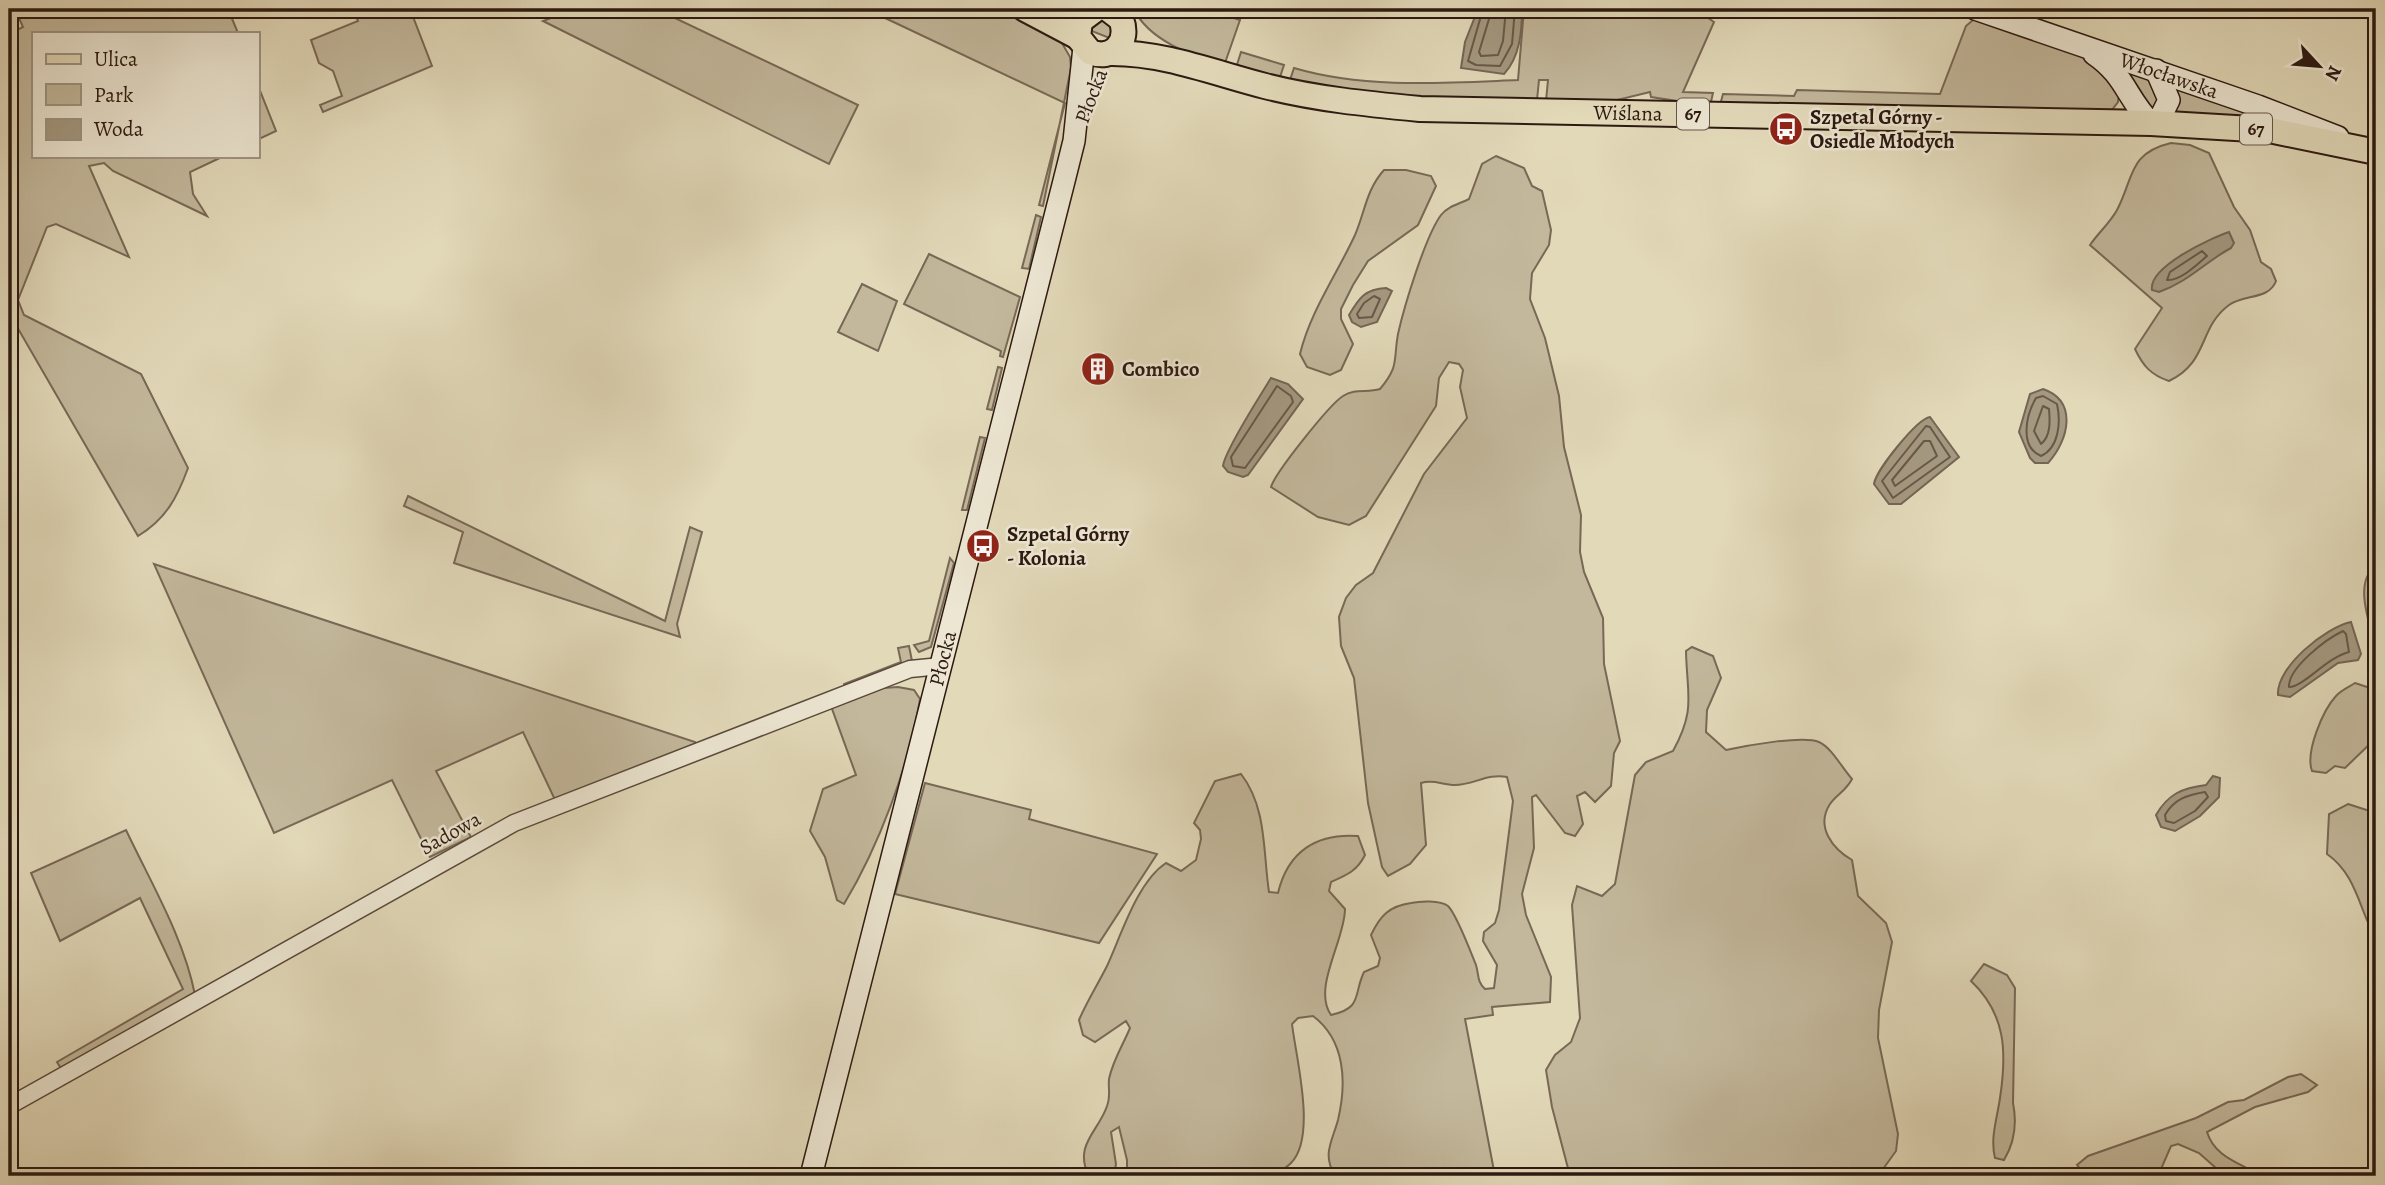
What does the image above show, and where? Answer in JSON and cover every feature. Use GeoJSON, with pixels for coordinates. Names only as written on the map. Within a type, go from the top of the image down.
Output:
{"type":"FeatureCollection","features":[{"type":"Feature","properties":{"kind":"main road","name":"67"},"geometry":{"type":"LineString","coordinates":[[1026,9],[1097,54],[1112,53],[1122,42],[1119,16]]}},
{"type":"Feature","properties":{"kind":"main road"},"geometry":{"type":"LineString","coordinates":[[1056,9],[1094,9]]}},
{"type":"Feature","properties":{"kind":"main road"},"geometry":{"type":"LineString","coordinates":[[1081,42],[1080,21],[1094,9]]}},
{"type":"Feature","properties":{"kind":"main road","name":"Włocławska"},"geometry":{"type":"LineString","coordinates":[[1975,9],[2283,115],[2367,149]]}},
{"type":"Feature","properties":{"kind":"main road","name":"Wiślana"},"geometry":{"type":"LineString","coordinates":[[1119,16],[1195,65]]}},
{"type":"Feature","properties":{"kind":"main road","name":"Płocka"},"geometry":{"type":"LineString","coordinates":[[1074,141],[1081,42]]}},
{"type":"Feature","properties":{"kind":"main road"},"geometry":{"type":"LineString","coordinates":[[2087,48],[2114,68],[2151,123],[2166,110],[2169,100],[2156,71]]}},
{"type":"Feature","properties":{"kind":"main road","name":"Płocka"},"geometry":{"type":"LineString","coordinates":[[811,1176],[1074,141],[1098,73],[1112,53]]}},
{"type":"Feature","properties":{"kind":"main road","name":"Wiślana"},"geometry":{"type":"LineString","coordinates":[[1112,53],[1136,53],[1195,65],[1309,96],[1420,109],[2151,123],[2269,130],[2367,149]]}},
{"type":"Feature","properties":{"kind":"main road"},"geometry":{"type":"LineString","coordinates":[[2114,122],[2129,93]]}},
{"type":"Feature","properties":{"kind":"street","name":"Sadowa"},"geometry":{"type":"LineString","coordinates":[[9,1106],[514,823],[910,669],[941,666]]}},
{"type":"Feature","properties":{"kind":"green space"},"geometry":{"type":"Polygon","coordinates":[[[15,9],[228,9],[238,32],[32,32],[32,158],[220,158],[190,172],[193,194],[207,216],[113,171],[104,163],[89,166],[129,257],[56,224],[47,227],[18,300],[24,315],[141,374],[188,468],[169,507],[138,536],[9,313],[9,34],[23,27],[15,9]]]}},
{"type":"Feature","properties":{"kind":"green space"},"geometry":{"type":"Polygon","coordinates":[[[353,9],[410,9],[432,66],[323,112],[320,105],[342,96],[333,71],[319,63],[311,40],[358,21],[353,9]]]}},
{"type":"Feature","properties":{"kind":"green space"},"geometry":{"type":"Polygon","coordinates":[[[574,9],[656,9],[858,105],[829,164],[543,21],[574,9]]]}},
{"type":"Feature","properties":{"kind":"green space"},"geometry":{"type":"Polygon","coordinates":[[[866,9],[998,9],[1059,38],[1070,57],[1071,68],[1064,103],[866,9]]]}},
{"type":"Feature","properties":{"kind":"green space"},"geometry":{"type":"Polygon","coordinates":[[[1134,9],[1206,9],[1240,20],[1225,63],[1186,52],[1160,38],[1140,19],[1134,9]]]}},
{"type":"Feature","properties":{"kind":"green space"},"geometry":{"type":"Polygon","coordinates":[[[1524,9],[1695,9],[1714,22],[1683,92],[1713,93],[1710,106],[1651,97],[1650,92],[1609,102],[1546,101],[1548,80],[1539,80],[1537,100],[1393,97],[1289,83],[1294,68],[1321,75],[1377,82],[1518,80],[1524,9]]]}},
{"type":"Feature","properties":{"kind":"green space"},"geometry":{"type":"Polygon","coordinates":[[[1100,19],[1111,23],[1112,39],[1089,30],[1100,19]]]}},
{"type":"Feature","properties":{"kind":"green space"},"geometry":{"type":"Polygon","coordinates":[[[1973,20],[1983,20],[2082,54],[2119,91],[2118,102],[2111,111],[1720,105],[1723,94],[1794,96],[1797,90],[1940,94],[1966,26],[1973,20]]]}},
{"type":"Feature","properties":{"kind":"green space"},"geometry":{"type":"Polygon","coordinates":[[[1241,52],[1284,65],[1278,83],[1235,71],[1241,52]]]}},
{"type":"Feature","properties":{"kind":"green space"},"geometry":{"type":"Polygon","coordinates":[[[2128,71],[2151,78],[2162,90],[2154,113],[2128,71]]]}},
{"type":"Feature","properties":{"kind":"green space"},"geometry":{"type":"Polygon","coordinates":[[[2176,87],[2264,118],[2172,114],[2176,87]]]}},
{"type":"Feature","properties":{"kind":"green space"},"geometry":{"type":"Polygon","coordinates":[[[259,88],[276,131],[259,139],[259,88]]]}},
{"type":"Feature","properties":{"kind":"green space"},"geometry":{"type":"Polygon","coordinates":[[[1060,124],[1043,206],[1039,205],[1060,124]]]}},
{"type":"Feature","properties":{"kind":"green space"},"geometry":{"type":"Polygon","coordinates":[[[2171,143],[2190,145],[2209,153],[2234,207],[2250,230],[2261,262],[2271,269],[2276,281],[2268,291],[2235,302],[2219,314],[2191,364],[2169,381],[2148,369],[2135,349],[2162,308],[2090,245],[2117,210],[2134,168],[2140,160],[2157,147],[2171,143]]]}},
{"type":"Feature","properties":{"kind":"green space"},"geometry":{"type":"Polygon","coordinates":[[[1496,156],[1524,168],[1532,186],[1542,191],[1551,230],[1549,245],[1532,273],[1530,299],[1545,338],[1559,396],[1564,447],[1581,515],[1580,552],[1584,572],[1603,618],[1604,664],[1620,741],[1614,753],[1611,786],[1595,802],[1585,792],[1577,796],[1583,824],[1575,836],[1565,833],[1536,795],[1532,797],[1534,848],[1522,894],[1526,915],[1551,977],[1550,1002],[1492,1007],[1493,1015],[1465,1019],[1495,1176],[1335,1176],[1329,1161],[1329,1148],[1341,1106],[1341,1063],[1332,1037],[1313,1016],[1298,1018],[1292,1024],[1304,1117],[1299,1151],[1285,1168],[1273,1176],[1127,1176],[1127,1160],[1119,1127],[1111,1132],[1116,1164],[1114,1176],[1089,1176],[1084,1156],[1086,1147],[1107,1106],[1111,1072],[1130,1028],[1126,1021],[1095,1042],[1083,1035],[1079,1020],[1107,966],[1131,910],[1147,883],[1166,863],[1181,871],[1196,860],[1201,839],[1200,830],[1194,823],[1215,781],[1241,774],[1256,801],[1269,892],[1278,893],[1289,866],[1306,848],[1330,838],[1358,836],[1365,855],[1351,872],[1331,882],[1329,891],[1345,909],[1325,991],[1326,1004],[1331,1015],[1348,1009],[1353,1004],[1364,972],[1378,966],[1380,958],[1371,935],[1378,922],[1391,909],[1415,902],[1435,902],[1448,906],[1467,943],[1481,984],[1485,989],[1494,988],[1497,965],[1483,941],[1484,932],[1495,923],[1499,910],[1513,801],[1507,777],[1493,777],[1455,785],[1421,783],[1426,845],[1410,864],[1388,876],[1382,867],[1368,803],[1354,678],[1341,646],[1339,617],[1346,598],[1356,585],[1373,573],[1424,474],[1467,418],[1460,387],[1463,370],[1459,364],[1449,362],[1439,378],[1436,406],[1366,516],[1349,525],[1318,517],[1271,487],[1292,454],[1336,402],[1352,392],[1380,389],[1386,381],[1395,362],[1398,334],[1410,290],[1435,225],[1447,209],[1469,199],[1482,164],[1496,156]]]}},
{"type":"Feature","properties":{"kind":"green space"},"geometry":{"type":"Polygon","coordinates":[[[1384,170],[1406,170],[1431,176],[1436,186],[1418,225],[1368,261],[1353,285],[1341,309],[1341,319],[1353,344],[1341,370],[1330,375],[1307,367],[1300,354],[1304,338],[1355,235],[1373,185],[1384,170]]]}},
{"type":"Feature","properties":{"kind":"green space"},"geometry":{"type":"Polygon","coordinates":[[[1036,215],[1041,217],[1029,269],[1022,268],[1036,215]]]}},
{"type":"Feature","properties":{"kind":"green space"},"geometry":{"type":"Polygon","coordinates":[[[929,254],[1020,297],[1003,357],[1000,356],[1001,351],[904,304],[929,254]]]}},
{"type":"Feature","properties":{"kind":"green space"},"geometry":{"type":"Polygon","coordinates":[[[862,284],[897,301],[878,351],[838,332],[862,284]]]}},
{"type":"Feature","properties":{"kind":"green space"},"geometry":{"type":"Polygon","coordinates":[[[998,367],[1002,368],[992,410],[987,409],[998,367]]]}},
{"type":"Feature","properties":{"kind":"green space"},"geometry":{"type":"Polygon","coordinates":[[[980,437],[985,438],[967,510],[962,510],[980,437]]]}},
{"type":"Feature","properties":{"kind":"green space"},"geometry":{"type":"Polygon","coordinates":[[[408,496],[665,621],[690,527],[702,532],[677,624],[680,637],[454,563],[463,532],[404,506],[408,496]]]}},
{"type":"Feature","properties":{"kind":"green space"},"geometry":{"type":"Polygon","coordinates":[[[950,558],[954,563],[931,647],[919,652],[914,645],[929,641],[950,558]]]}},
{"type":"Feature","properties":{"kind":"green space"},"geometry":{"type":"Polygon","coordinates":[[[154,564],[695,742],[696,746],[556,802],[523,732],[436,771],[471,837],[430,857],[392,780],[274,833],[154,564]]]}},
{"type":"Feature","properties":{"kind":"green space"},"geometry":{"type":"Polygon","coordinates":[[[2376,566],[2376,650],[2364,593],[2369,573],[2376,566]]]}},
{"type":"Feature","properties":{"kind":"green space"},"geometry":{"type":"Polygon","coordinates":[[[909,646],[912,661],[845,688],[844,684],[901,662],[898,648],[909,646]]]}},
{"type":"Feature","properties":{"kind":"green space"},"geometry":{"type":"Polygon","coordinates":[[[1692,647],[1713,656],[1721,678],[1707,710],[1706,732],[1726,750],[1773,742],[1811,740],[1828,749],[1852,779],[1830,804],[1824,821],[1828,837],[1833,844],[1852,860],[1858,896],[1886,923],[1892,942],[1879,1010],[1878,1038],[1898,1134],[1896,1151],[1878,1176],[1570,1176],[1552,1107],[1546,1070],[1555,1055],[1571,1042],[1580,1018],[1572,905],[1577,886],[1602,896],[1615,884],[1635,775],[1646,762],[1673,751],[1685,724],[1688,702],[1686,651],[1692,647]]]}},
{"type":"Feature","properties":{"kind":"green space"},"geometry":{"type":"Polygon","coordinates":[[[2355,683],[2376,690],[2376,738],[2345,768],[2335,766],[2326,773],[2312,771],[2311,753],[2321,721],[2336,696],[2355,683]]]}},
{"type":"Feature","properties":{"kind":"green space"},"geometry":{"type":"Polygon","coordinates":[[[883,688],[914,690],[920,699],[915,725],[881,831],[844,904],[837,900],[825,857],[810,831],[823,789],[856,775],[831,706],[883,688]]]}},
{"type":"Feature","properties":{"kind":"green space"},"geometry":{"type":"Polygon","coordinates":[[[925,783],[1031,810],[1029,819],[1157,854],[1099,943],[895,894],[925,783]]]}},
{"type":"Feature","properties":{"kind":"green space"},"geometry":{"type":"Polygon","coordinates":[[[2348,804],[2376,813],[2376,939],[2351,882],[2337,862],[2327,854],[2329,814],[2348,804]]]}},
{"type":"Feature","properties":{"kind":"green space"},"geometry":{"type":"Polygon","coordinates":[[[126,830],[175,932],[195,995],[62,1070],[57,1062],[183,989],[140,898],[60,941],[31,873],[126,830]]]}},
{"type":"Feature","properties":{"kind":"green space"},"geometry":{"type":"Polygon","coordinates":[[[1984,964],[2007,975],[2015,988],[2015,1125],[2011,1146],[2004,1160],[1995,1158],[1993,1143],[2002,1081],[2001,1035],[1991,1007],[1971,981],[1984,964]]]}},
{"type":"Feature","properties":{"kind":"green space"},"geometry":{"type":"Polygon","coordinates":[[[2301,1074],[2317,1085],[2308,1092],[2255,1107],[2207,1132],[2222,1154],[2261,1176],[2225,1176],[2199,1153],[2178,1144],[2171,1146],[2158,1176],[2086,1176],[2077,1165],[2088,1156],[2196,1118],[2228,1102],[2244,1100],[2288,1077],[2301,1074]]]}},
{"type":"Feature","properties":{"kind":"water"},"geometry":{"type":"Polygon","coordinates":[[[1478,9],[1522,9],[1517,52],[1504,74],[1461,68],[1465,42],[1478,9]]]}},
{"type":"Feature","properties":{"kind":"water"},"geometry":{"type":"Polygon","coordinates":[[[2229,232],[2234,243],[2231,248],[2179,283],[2159,292],[2152,290],[2153,281],[2170,263],[2209,240],[2229,232]]]}},
{"type":"Feature","properties":{"kind":"water"},"geometry":{"type":"Polygon","coordinates":[[[1386,288],[1392,291],[1377,322],[1361,327],[1352,322],[1349,315],[1360,299],[1368,292],[1386,288]]]}},
{"type":"Feature","properties":{"kind":"water"},"geometry":{"type":"Polygon","coordinates":[[[1271,378],[1288,384],[1303,399],[1248,475],[1243,477],[1228,472],[1223,466],[1225,458],[1271,378]]]}},
{"type":"Feature","properties":{"kind":"water"},"geometry":{"type":"Polygon","coordinates":[[[2043,389],[2062,402],[2066,412],[2065,433],[2048,463],[2035,463],[2030,458],[2019,432],[2030,394],[2043,389]]]}},
{"type":"Feature","properties":{"kind":"water"},"geometry":{"type":"Polygon","coordinates":[[[1930,417],[1959,457],[1901,504],[1889,504],[1874,484],[1876,477],[1907,435],[1930,417]]]}},
{"type":"Feature","properties":{"kind":"water"},"geometry":{"type":"Polygon","coordinates":[[[2351,622],[2361,654],[2358,660],[2338,663],[2290,697],[2278,695],[2285,672],[2304,650],[2329,632],[2351,622]]]}},
{"type":"Feature","properties":{"kind":"water"},"geometry":{"type":"Polygon","coordinates":[[[2213,776],[2220,778],[2219,797],[2200,816],[2175,831],[2161,827],[2156,815],[2171,797],[2183,790],[2206,785],[2213,776]]]}},
{"type":"Feature","properties":{"kind":"place","name":"Szpetal Górny - Osiedle Młodych"},"geometry":{"type":"Point","coordinates":[1786,129]}},
{"type":"Feature","properties":{"kind":"place","name":"Combico"},"geometry":{"type":"Point","coordinates":[1098,369]}},
{"type":"Feature","properties":{"kind":"place","name":"Szpetal Górny - Kolonia"},"geometry":{"type":"Point","coordinates":[983,546]}}]}
